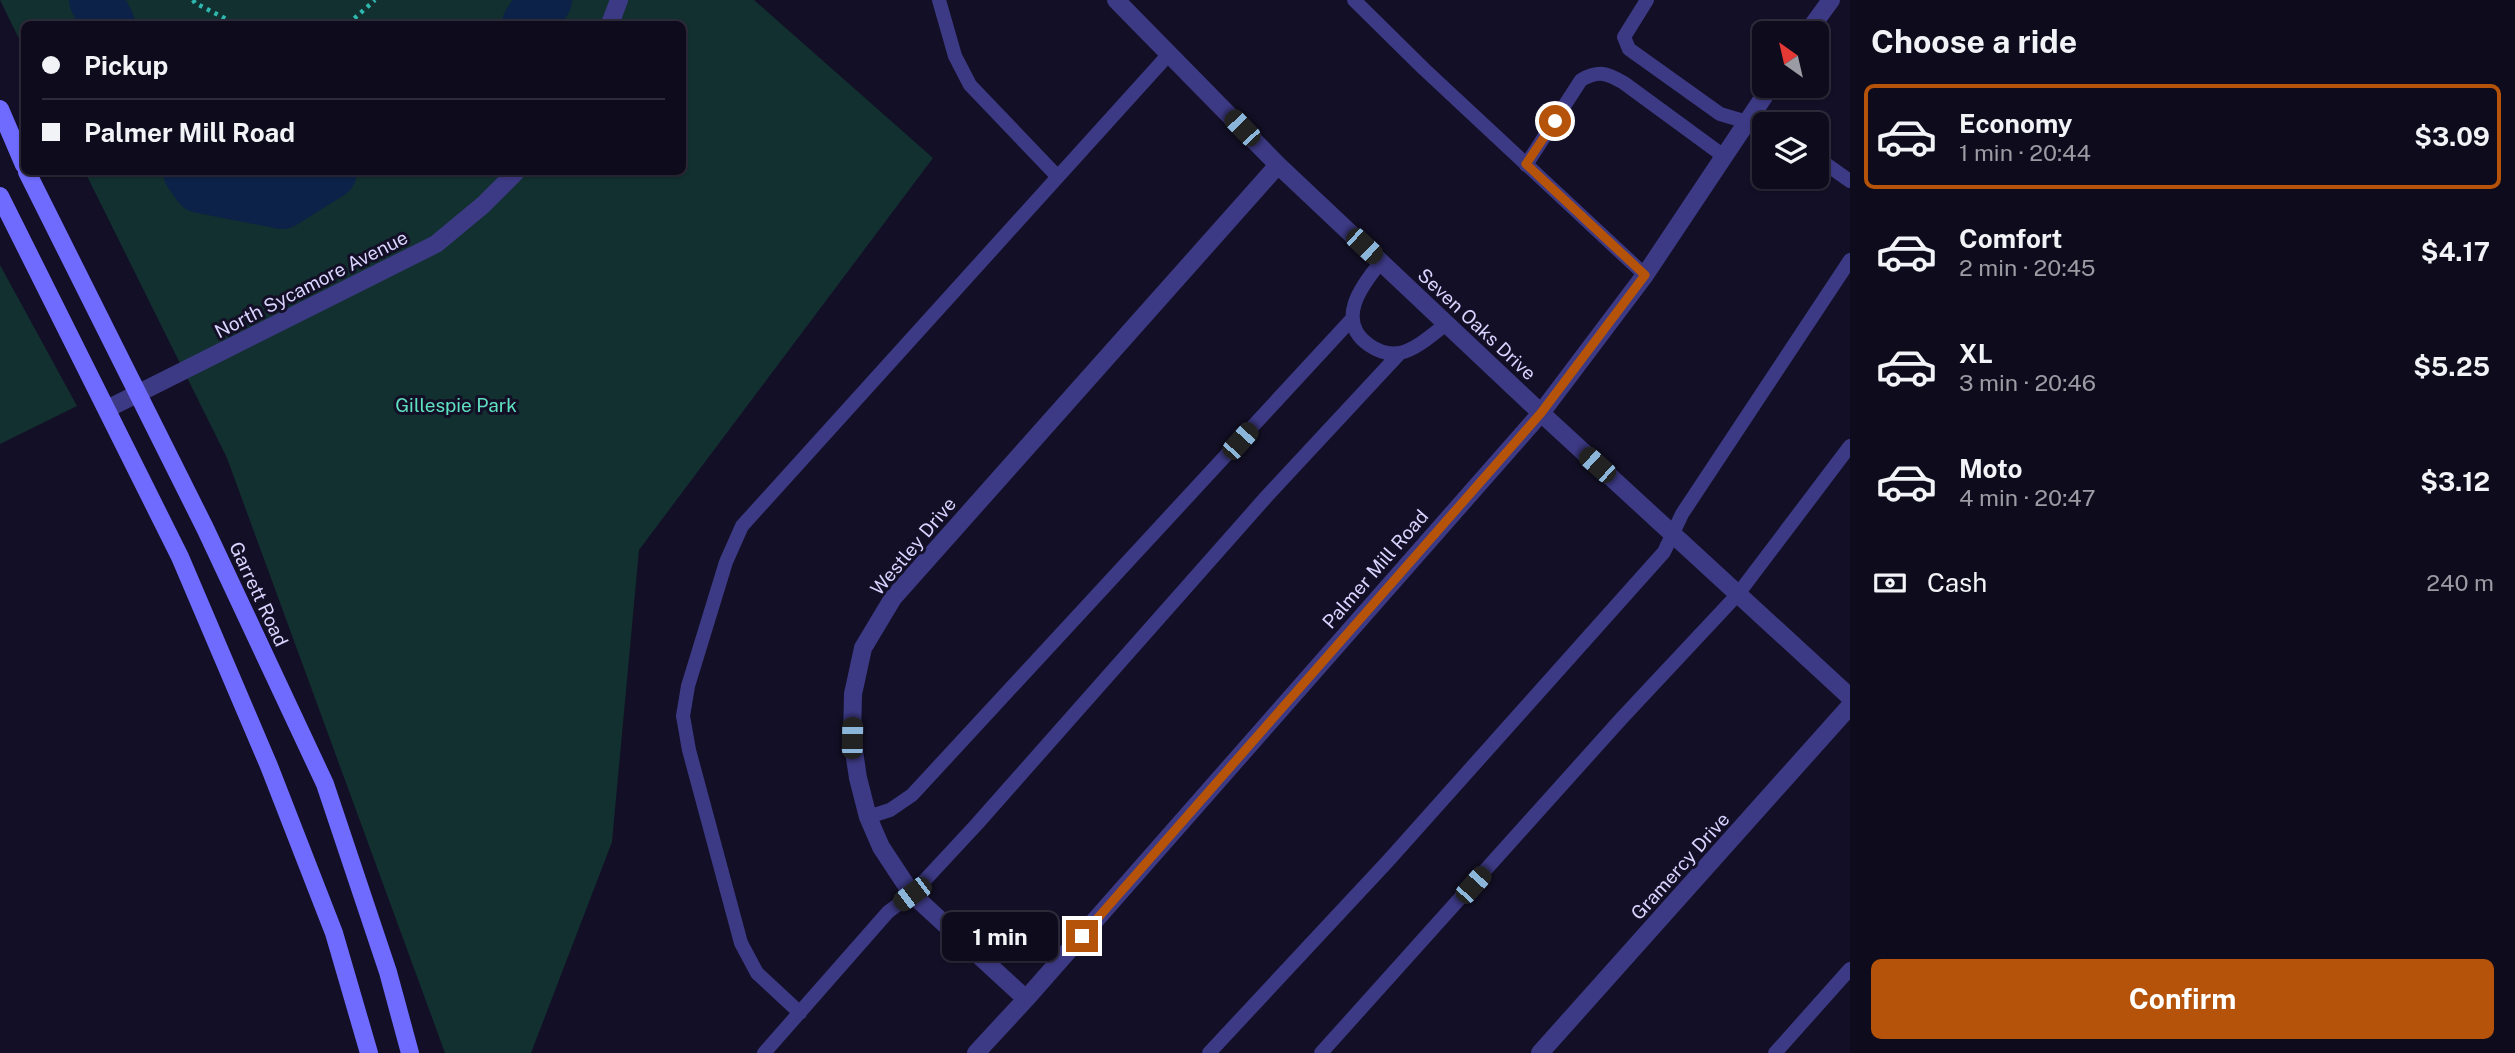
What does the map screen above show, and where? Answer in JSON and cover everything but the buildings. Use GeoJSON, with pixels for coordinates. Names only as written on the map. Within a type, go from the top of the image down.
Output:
{"type":"FeatureCollection","features":[{"type":"Feature","properties":{"kind":"main road"},"geometry":{"type":"LineString","coordinates":[[0,109],[21,158]]}},
{"type":"Feature","properties":{"kind":"main road","name":"Garrett Road"},"geometry":{"type":"LineString","coordinates":[[28,175],[210,539],[325,784],[388,972],[410,1053]]}},
{"type":"Feature","properties":{"kind":"main road"},"geometry":{"type":"LineString","coordinates":[[2,202],[180,557],[269,766],[334,933],[369,1053]]}},
{"type":"Feature","properties":{"kind":"street"},"geometry":{"type":"LineString","coordinates":[[611,21],[619,0]]}},
{"type":"Feature","properties":{"kind":"street","name":"Seven Oaks Drive"},"geometry":{"type":"LineString","coordinates":[[1116,0],[1278,166],[1850,697]]}},
{"type":"Feature","properties":{"kind":"street"},"geometry":{"type":"LineString","coordinates":[[1816,21],[1830,0]]}},
{"type":"Feature","properties":{"kind":"street","name":"Palmer Mill Road"},"geometry":{"type":"LineString","coordinates":[[976,1053],[1541,413],[1645,275],[1725,157],[1752,128]]}},
{"type":"Feature","properties":{"kind":"street","name":"Westley Drive"},"geometry":{"type":"LineString","coordinates":[[1026,999],[912,894],[881,847],[868,817],[852,738],[853,694],[863,648],[893,598],[1278,166]]}},
{"type":"Feature","properties":{"kind":"street","name":"North Sycamore Avenue"},"geometry":{"type":"LineString","coordinates":[[107,409],[436,244],[483,205],[513,175]]}},
{"type":"Feature","properties":{"kind":"street","name":"Gramercy Drive"},"geometry":{"type":"LineString","coordinates":[[1541,1053],[1850,706]]}},
{"type":"Feature","properties":{"kind":"lane"},"geometry":{"type":"LineString","coordinates":[[939,0],[955,56],[970,85],[1057,176]]}},
{"type":"Feature","properties":{"kind":"lane"},"geometry":{"type":"LineString","coordinates":[[1354,0],[1645,275]]}},
{"type":"Feature","properties":{"kind":"lane"},"geometry":{"type":"LineString","coordinates":[[1647,0],[1624,37],[1629,49],[1720,114],[1752,123]]}},
{"type":"Feature","properties":{"kind":"lane"},"geometry":{"type":"LineString","coordinates":[[800,1013],[757,973],[741,943],[689,750],[683,716],[688,686],[726,562],[742,526],[1169,54]]}},
{"type":"Feature","properties":{"kind":"lane"},"geometry":{"type":"LineString","coordinates":[[1526,164],[1581,80],[1594,73],[1608,73],[1624,83],[1725,157]]}},
{"type":"Feature","properties":{"kind":"lane"},"geometry":{"type":"LineString","coordinates":[[1829,166],[1850,181]]}},
{"type":"Feature","properties":{"kind":"lane"},"geometry":{"type":"LineString","coordinates":[[1209,1053],[1388,861],[1664,552],[1690,503],[1850,260]]}},
{"type":"Feature","properties":{"kind":"lane"},"geometry":{"type":"LineString","coordinates":[[868,817],[890,810],[912,795],[1351,320],[1354,302],[1362,284],[1381,262]]}},
{"type":"Feature","properties":{"kind":"lane"},"geometry":{"type":"LineString","coordinates":[[1351,320],[1358,335],[1384,353],[1400,353],[1414,347],[1446,324]]}},
{"type":"Feature","properties":{"kind":"lane"},"geometry":{"type":"LineString","coordinates":[[764,1053],[888,912],[912,894],[1267,496],[1400,353]]}},
{"type":"Feature","properties":{"kind":"lane"},"geometry":{"type":"LineString","coordinates":[[1321,1053],[1621,719],[1738,594],[1850,446]]}},
{"type":"Feature","properties":{"kind":"lane"},"geometry":{"type":"LineString","coordinates":[[1775,1053],[1850,969]]}},
{"type":"Feature","properties":{"kind":"path"},"geometry":{"type":"LineString","coordinates":[[193,0],[230,21]]}},
{"type":"Feature","properties":{"kind":"path"},"geometry":{"type":"LineString","coordinates":[[351,21],[375,0]]}},
{"type":"Feature","properties":{"kind":"green space","name":"Gillespie Park"},"geometry":{"type":"Polygon","coordinates":[[[0,0],[754,0],[933,158],[639,550],[612,842],[531,1053],[445,1053],[227,458],[86,175],[686,175],[686,21],[21,21],[21,43],[0,0]]]}},
{"type":"Feature","properties":{"kind":"green space"},"geometry":{"type":"Polygon","coordinates":[[[0,265],[77,406],[0,444],[0,265]]]}},
{"type":"Feature","properties":{"kind":"waterway"},"geometry":{"type":"LineString","coordinates":[[96,0],[106,21]]}},
{"type":"Feature","properties":{"kind":"waterway"},"geometry":{"type":"LineString","coordinates":[[531,21],[545,0]]}},
{"type":"Feature","properties":{"kind":"waterway"},"geometry":{"type":"LineString","coordinates":[[192,175],[200,186],[282,202],[325,175]]}},
{"type":"Feature","properties":{"kind":"route"},"geometry":{"type":"LineString","coordinates":[[1082,936],[1541,413],[1645,275],[1526,164],[1555,121]]}}]}
